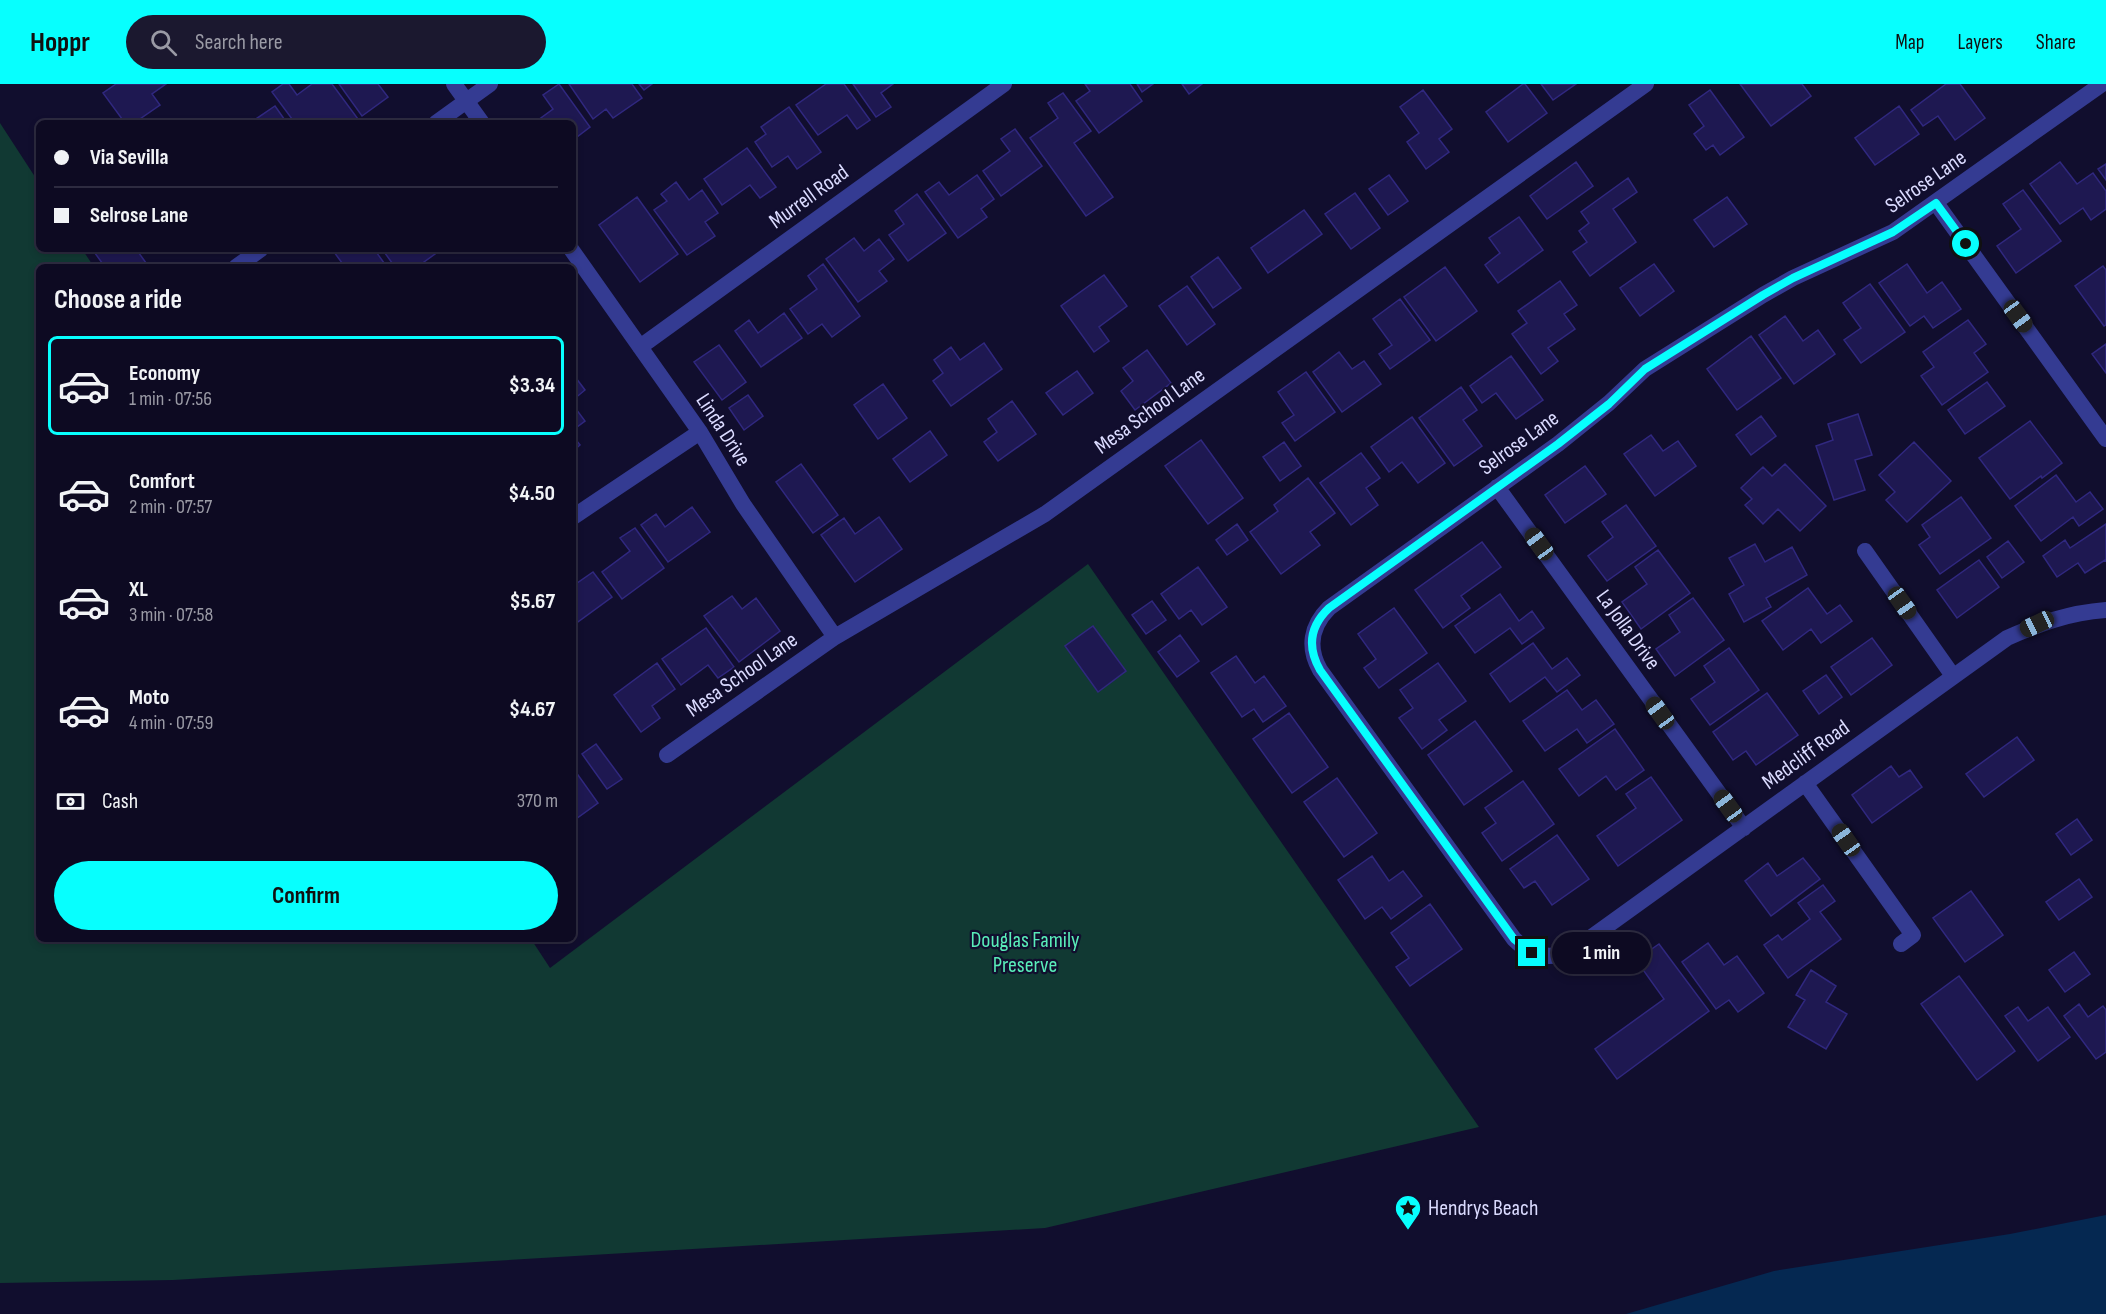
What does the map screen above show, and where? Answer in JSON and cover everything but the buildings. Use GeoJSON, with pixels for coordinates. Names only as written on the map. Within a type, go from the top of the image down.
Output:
{"type":"FeatureCollection","features":[{"type":"Feature","properties":{"kind":"street"},"geometry":{"type":"LineString","coordinates":[[454,84],[480,120]]}},
{"type":"Feature","properties":{"kind":"street"},"geometry":{"type":"LineString","coordinates":[[440,120],[490,84]]}},
{"type":"Feature","properties":{"kind":"street","name":"Murrell Road"},"geometry":{"type":"LineString","coordinates":[[640,346],[1004,84]]}},
{"type":"Feature","properties":{"kind":"street","name":"Mesa School Lane"},"geometry":{"type":"LineString","coordinates":[[666,756],[835,637],[1045,514],[1646,84]]}},
{"type":"Feature","properties":{"kind":"street","name":"Selrose Lane"},"geometry":{"type":"LineString","coordinates":[[1543,957],[1532,953],[1514,939],[1320,670],[1311,648],[1315,626],[1329,608],[1558,444],[1609,404],[1645,369],[1793,278],[1893,232],[2102,84]]}},
{"type":"Feature","properties":{"kind":"street"},"geometry":{"type":"LineString","coordinates":[[1936,203],[2106,439]]}},
{"type":"Feature","properties":{"kind":"street"},"geometry":{"type":"LineString","coordinates":[[240,264],[257,252]]}},
{"type":"Feature","properties":{"kind":"street","name":"Linda Drive"},"geometry":{"type":"LineString","coordinates":[[573,252],[700,432],[743,504],[835,637]]}},
{"type":"Feature","properties":{"kind":"street"},"geometry":{"type":"LineString","coordinates":[[576,516],[700,432]]}},
{"type":"Feature","properties":{"kind":"street","name":"La Jolla Drive"},"geometry":{"type":"LineString","coordinates":[[1497,487],[1744,828]]}},
{"type":"Feature","properties":{"kind":"street"},"geometry":{"type":"LineString","coordinates":[[1865,551],[1953,676]]}},
{"type":"Feature","properties":{"kind":"street","name":"Medcliff Road"},"geometry":{"type":"LineString","coordinates":[[1543,957],[1566,954],[1575,949],[2007,638],[2037,624],[2071,614],[2106,610]]}},
{"type":"Feature","properties":{"kind":"street"},"geometry":{"type":"LineString","coordinates":[[1805,783],[1913,935],[1901,945]]}},
{"type":"Feature","properties":{"kind":"green space","name":"Douglas Family Preserve"},"geometry":{"type":"Polygon","coordinates":[[[0,123],[36,178],[36,252],[84,252],[92,264],[36,264],[36,942],[533,942],[550,968],[1088,564],[1479,1127],[1045,1228],[173,1280],[0,1283],[0,123]]]}},
{"type":"Feature","properties":{"kind":"water"},"geometry":{"type":"Polygon","coordinates":[[[2106,1215],[2106,1314],[1626,1314],[1774,1271],[2010,1234],[2106,1215]]]}},
{"type":"Feature","properties":{"kind":"place","name":"Hendrys Beach"},"geometry":{"type":"Point","coordinates":[1408,1231]}},
{"type":"Feature","properties":{"kind":"route"},"geometry":{"type":"LineString","coordinates":[[1532,953],[1514,939],[1320,670],[1311,648],[1315,626],[1321,616],[1558,444],[1609,404],[1645,369],[1763,295],[1793,278],[1893,232],[1936,203],[1966,244]]}}]}
